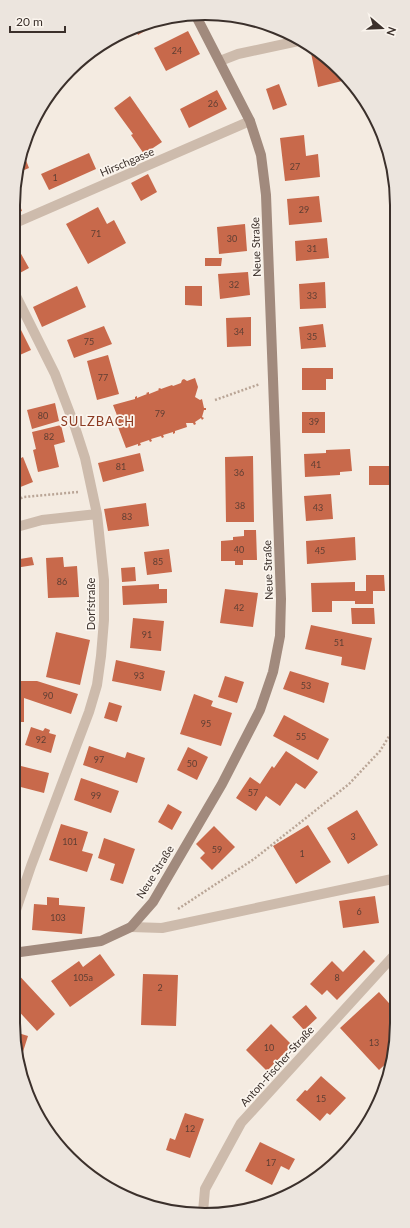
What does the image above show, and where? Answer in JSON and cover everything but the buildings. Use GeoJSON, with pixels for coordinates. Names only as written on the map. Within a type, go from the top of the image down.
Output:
{"type":"FeatureCollection","features":[{"type":"Feature","properties":{"kind":"street","name":"Neue Straße"},"geometry":{"type":"LineString","coordinates":[[20,952],[101,941],[131,927],[152,902],[222,784],[260,710],[273,672],[280,636],[281,584],[266,195],[261,155],[250,121],[198,20]]}},
{"type":"Feature","properties":{"kind":"street"},"geometry":{"type":"LineString","coordinates":[[220,61],[238,54],[293,42]]}},
{"type":"Feature","properties":{"kind":"street","name":"Hirschgasse"},"geometry":{"type":"LineString","coordinates":[[20,221],[250,121]]}},
{"type":"Feature","properties":{"kind":"street","name":"Dorfstraße"},"geometry":{"type":"LineString","coordinates":[[20,304],[55,374],[85,458],[97,514],[104,580],[104,620],[97,686],[89,712],[20,898]]}},
{"type":"Feature","properties":{"kind":"street"},"geometry":{"type":"LineString","coordinates":[[20,526],[42,520],[97,514]]}},
{"type":"Feature","properties":{"kind":"street"},"geometry":{"type":"LineString","coordinates":[[131,927],[162,928],[390,879]]}},
{"type":"Feature","properties":{"kind":"street","name":"Anton-Fischer-Straße"},"geometry":{"type":"LineString","coordinates":[[203,1208],[205,1189],[240,1123],[390,960]]}},
{"type":"Feature","properties":{"kind":"path"},"geometry":{"type":"LineString","coordinates":[[215,400],[259,384]]}},
{"type":"Feature","properties":{"kind":"path"},"geometry":{"type":"LineString","coordinates":[[20,499],[92,491]]}},
{"type":"Feature","properties":{"kind":"path"},"geometry":{"type":"LineString","coordinates":[[152,902],[174,912],[254,859],[349,784],[380,751],[390,735]]}},
{"type":"Feature","properties":{"kind":"district","name":"SULZBACH"},"geometry":{"type":"Point","coordinates":[98,421]}}]}
